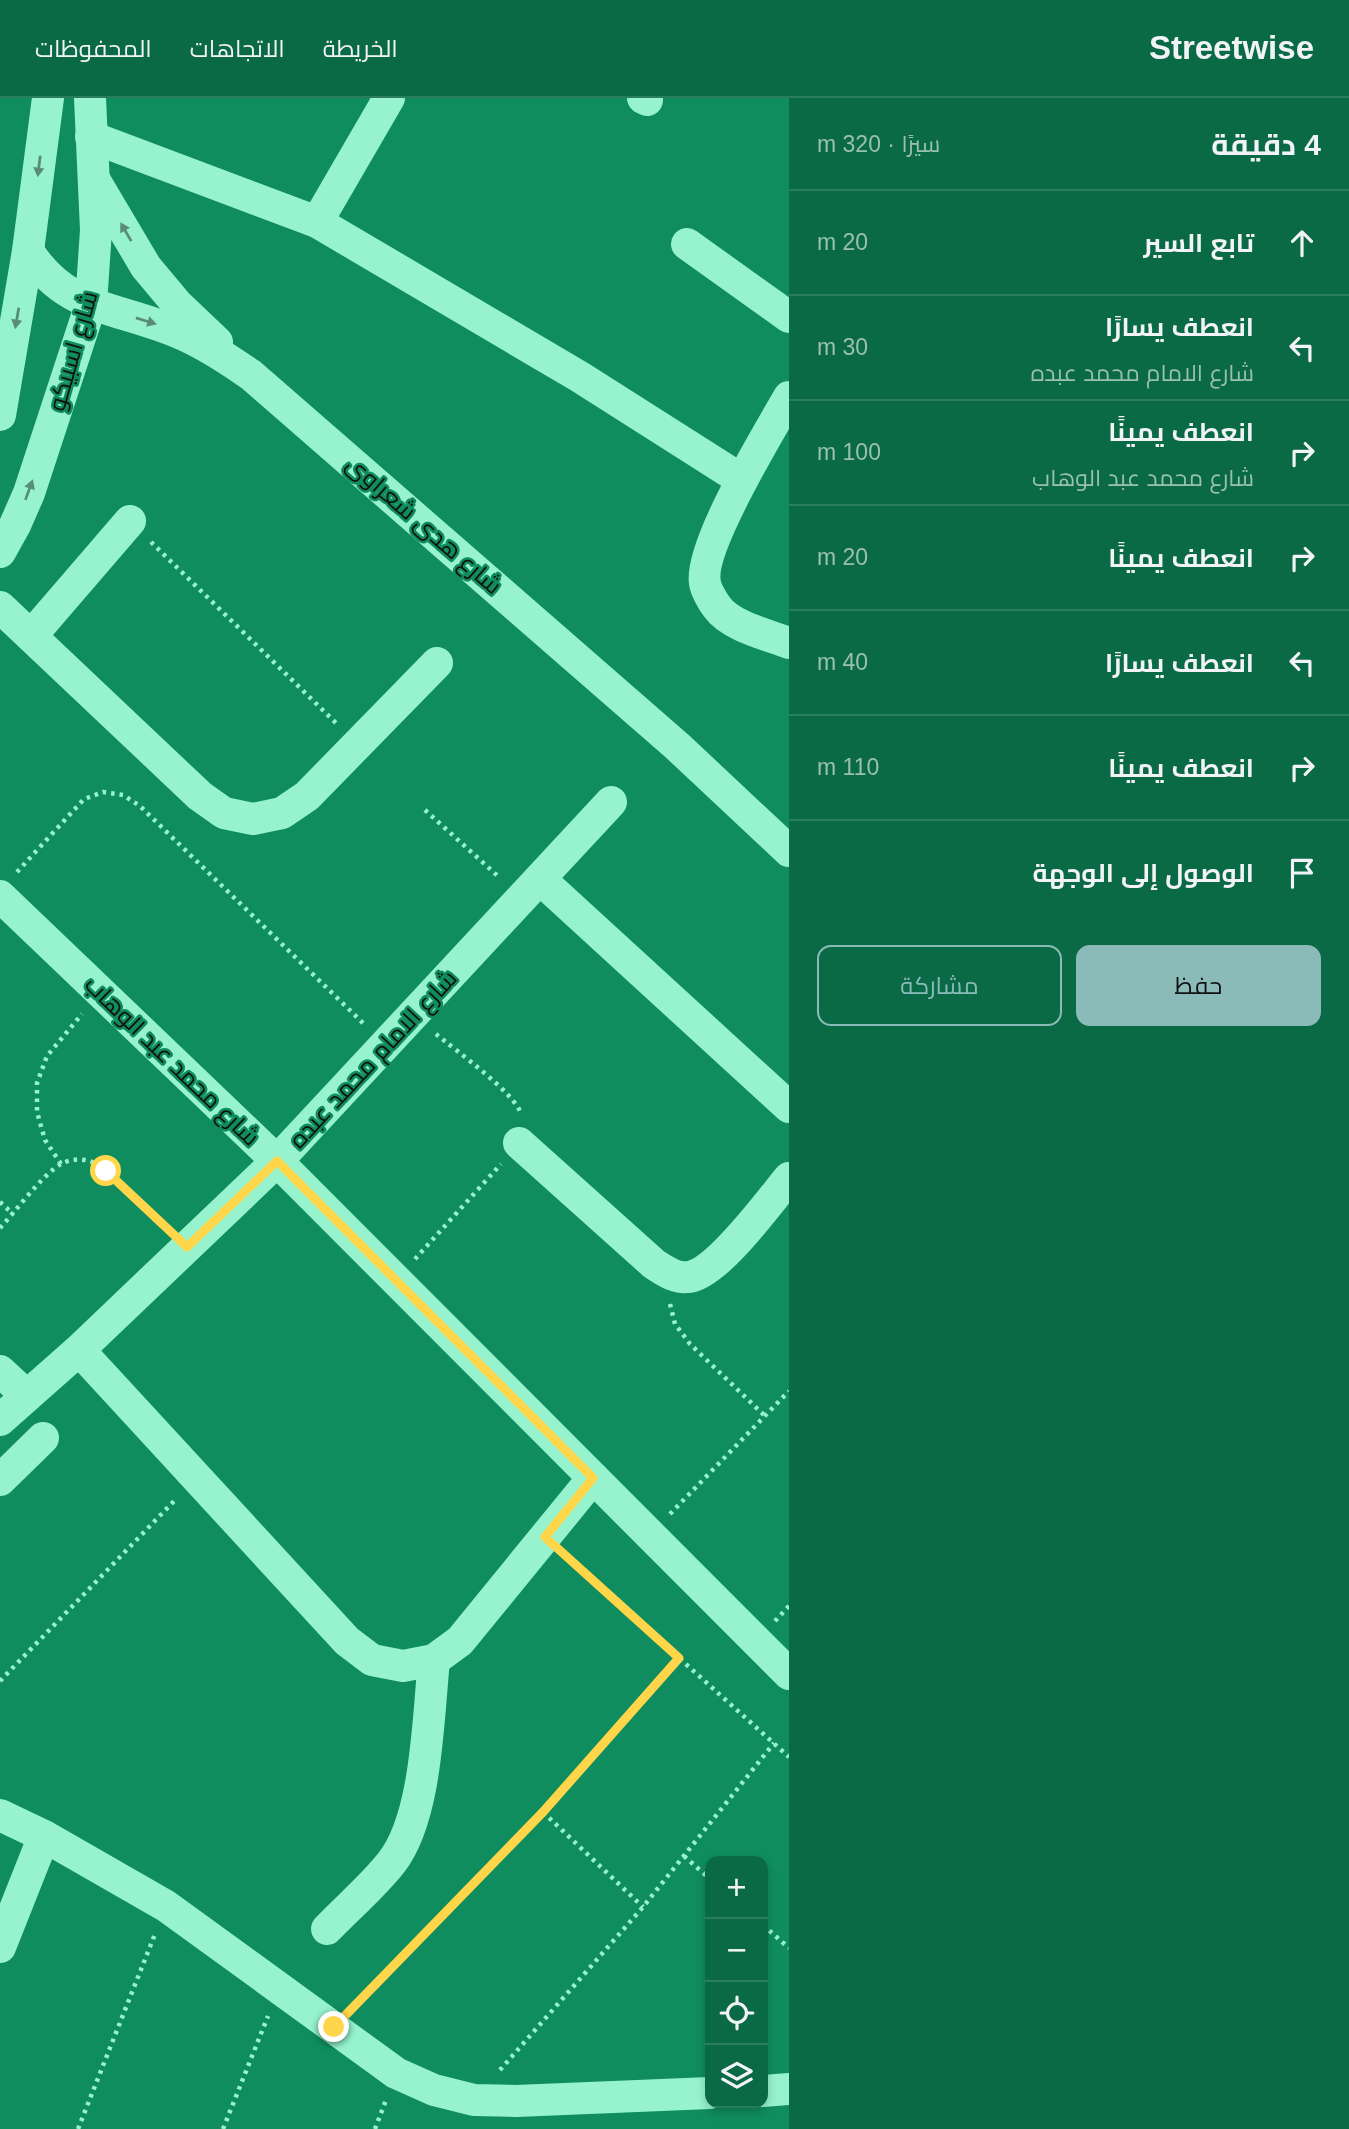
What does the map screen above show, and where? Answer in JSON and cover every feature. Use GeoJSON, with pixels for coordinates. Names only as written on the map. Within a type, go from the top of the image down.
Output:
{"type":"FeatureCollection","features":[{"type":"Feature","properties":{"kind":"street"},"geometry":{"type":"LineString","coordinates":[[0,415],[28,251],[48,98]]}},
{"type":"Feature","properties":{"kind":"street","name":"شارع اسبيكو"},"geometry":{"type":"LineString","coordinates":[[0,552],[29,493],[92,304],[96,230],[90,98]]}},
{"type":"Feature","properties":{"kind":"street"},"geometry":{"type":"LineString","coordinates":[[317,222],[389,98]]}},
{"type":"Feature","properties":{"kind":"street"},"geometry":{"type":"LineString","coordinates":[[91,137],[317,222],[580,377],[742,480]]}},
{"type":"Feature","properties":{"kind":"street"},"geometry":{"type":"LineString","coordinates":[[93,178],[146,267],[177,304],[251,374]]}},
{"type":"Feature","properties":{"kind":"street"},"geometry":{"type":"LineString","coordinates":[[687,244],[789,317]]}},
{"type":"Feature","properties":{"kind":"street","name":"شارع هدى شعراوى"},"geometry":{"type":"LineString","coordinates":[[28,251],[40,270],[52,282],[92,304],[162,326],[201,343],[251,374],[677,746],[789,850]]}},
{"type":"Feature","properties":{"kind":"street"},"geometry":{"type":"LineString","coordinates":[[789,397],[742,480],[707,554],[705,583],[717,609],[741,625],[789,643]]}},
{"type":"Feature","properties":{"kind":"street"},"geometry":{"type":"LineString","coordinates":[[31,636],[130,522]]}},
{"type":"Feature","properties":{"kind":"street"},"geometry":{"type":"LineString","coordinates":[[0,607],[200,796],[224,813],[253,819],[282,813],[307,796],[437,663]]}},
{"type":"Feature","properties":{"kind":"street","name":"شارع الامام محمد عبده"},"geometry":{"type":"LineString","coordinates":[[0,1420],[79,1350],[277,1161],[611,802]]}},
{"type":"Feature","properties":{"kind":"street","name":"شارع محمد عبد الوهاب"},"geometry":{"type":"LineString","coordinates":[[4,888],[101,993],[277,1161],[789,1674]]}},
{"type":"Feature","properties":{"kind":"street"},"geometry":{"type":"LineString","coordinates":[[531,888],[789,1107]]}},
{"type":"Feature","properties":{"kind":"street"},"geometry":{"type":"LineString","coordinates":[[519,1143],[654,1264],[670,1275],[689,1277],[707,1271],[721,1259],[789,1178]]}},
{"type":"Feature","properties":{"kind":"street"},"geometry":{"type":"LineString","coordinates":[[79,1350],[355,1647],[372,1660],[403,1666],[434,1660],[460,1641],[593,1478]]}},
{"type":"Feature","properties":{"kind":"street"},"geometry":{"type":"LineString","coordinates":[[0,1370],[27,1396]]}},
{"type":"Feature","properties":{"kind":"street"},"geometry":{"type":"LineString","coordinates":[[0,1480],[43,1438]]}},
{"type":"Feature","properties":{"kind":"street"},"geometry":{"type":"LineString","coordinates":[[327,1929],[392,1862],[414,1818],[423,1769],[434,1660]]}},
{"type":"Feature","properties":{"kind":"street"},"geometry":{"type":"LineString","coordinates":[[0,1815],[44,1836],[166,1906],[396,2073],[434,2090],[474,2100],[516,2101],[705,2093]]}},
{"type":"Feature","properties":{"kind":"street"},"geometry":{"type":"LineString","coordinates":[[0,1947],[10,1892],[44,1836]]}},
{"type":"Feature","properties":{"kind":"street"},"geometry":{"type":"LineString","coordinates":[[768,2091],[789,2090]]}},
{"type":"Feature","properties":{"kind":"path"},"geometry":{"type":"LineString","coordinates":[[130,522],[358,744]]}},
{"type":"Feature","properties":{"kind":"path"},"geometry":{"type":"LineString","coordinates":[[4,888],[84,799],[103,792],[123,795],[140,806],[386,1045]]}},
{"type":"Feature","properties":{"kind":"path"},"geometry":{"type":"LineString","coordinates":[[425,810],[531,888]]}},
{"type":"Feature","properties":{"kind":"path"},"geometry":{"type":"LineString","coordinates":[[61,1164],[42,1131],[37,1112],[37,1083],[47,1056],[101,993]]}},
{"type":"Feature","properties":{"kind":"path"},"geometry":{"type":"LineString","coordinates":[[396,1280],[519,1143],[523,1126],[520,1109],[509,1096],[414,1015]]}},
{"type":"Feature","properties":{"kind":"path"},"geometry":{"type":"LineString","coordinates":[[0,1228],[61,1164],[76,1159],[93,1162],[106,1171],[187,1247]]}},
{"type":"Feature","properties":{"kind":"path"},"geometry":{"type":"LineString","coordinates":[[0,1202],[13,1214]]}},
{"type":"Feature","properties":{"kind":"path"},"geometry":{"type":"LineString","coordinates":[[670,1275],[668,1300],[676,1324],[690,1344],[765,1416]]}},
{"type":"Feature","properties":{"kind":"path"},"geometry":{"type":"LineString","coordinates":[[650,1535],[789,1391]]}},
{"type":"Feature","properties":{"kind":"path"},"geometry":{"type":"LineString","coordinates":[[0,1681],[197,1478]]}},
{"type":"Feature","properties":{"kind":"path"},"geometry":{"type":"LineString","coordinates":[[545,1537],[789,1757]]}},
{"type":"Feature","properties":{"kind":"path"},"geometry":{"type":"LineString","coordinates":[[334,2027],[543,1812],[679,1658]]}},
{"type":"Feature","properties":{"kind":"path"},"geometry":{"type":"LineString","coordinates":[[474,2100],[643,1907],[774,1743]]}},
{"type":"Feature","properties":{"kind":"path"},"geometry":{"type":"LineString","coordinates":[[543,1812],[643,1907]]}},
{"type":"Feature","properties":{"kind":"path"},"geometry":{"type":"LineString","coordinates":[[684,1856],[705,1875]]}},
{"type":"Feature","properties":{"kind":"path"},"geometry":{"type":"LineString","coordinates":[[78,2129],[166,1906]]}},
{"type":"Feature","properties":{"kind":"path"},"geometry":{"type":"LineString","coordinates":[[768,1929],[789,1948]]}},
{"type":"Feature","properties":{"kind":"path"},"geometry":{"type":"LineString","coordinates":[[223,2129],[279,1988]]}},
{"type":"Feature","properties":{"kind":"route"},"geometry":{"type":"LineString","coordinates":[[106,1171],[187,1247],[277,1161],[593,1478],[545,1537],[679,1658],[543,1812],[334,2027]]}}]}
